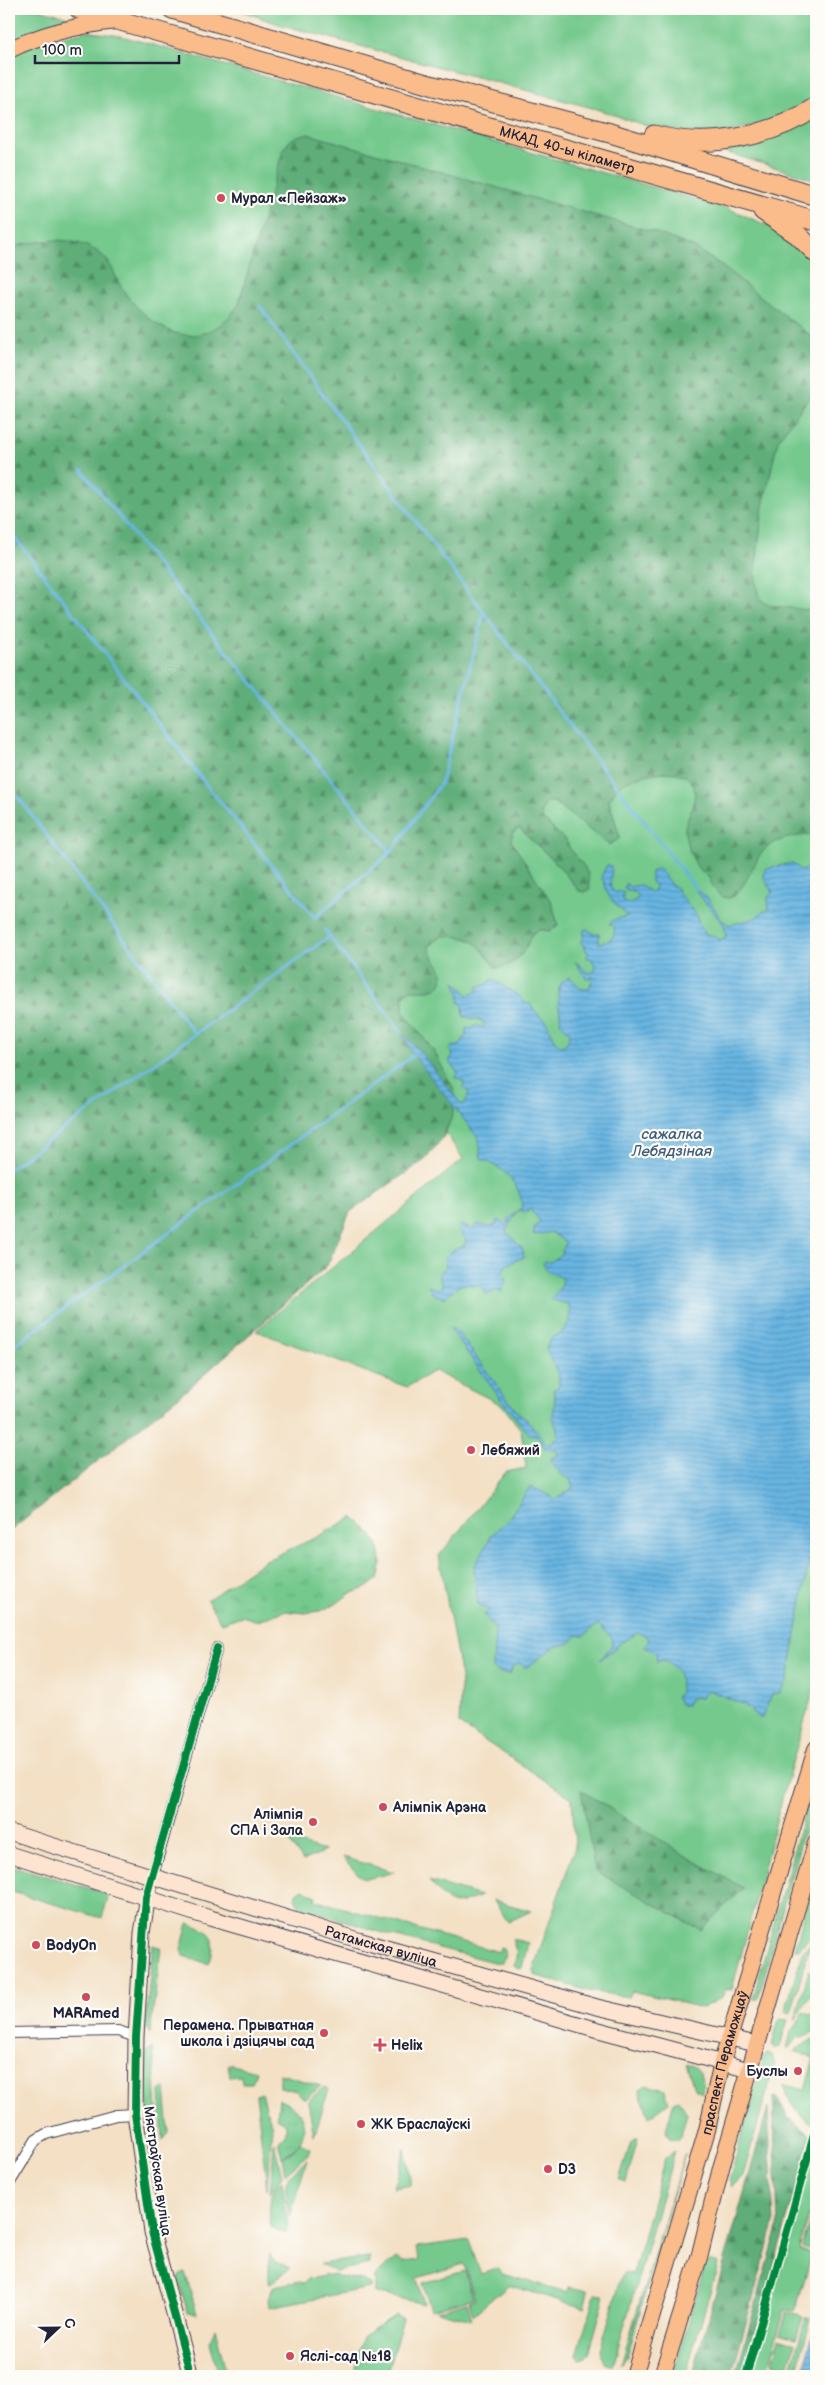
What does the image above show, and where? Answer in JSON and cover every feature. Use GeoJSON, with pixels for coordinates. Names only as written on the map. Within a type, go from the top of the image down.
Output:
{"type":"FeatureCollection","features":[{"type":"Feature","properties":{"kind":"highway","name":"МКАД, 40-ы кіламетр"},"geometry":{"type":"LineString","coordinates":[[79,9],[816,221]]}},
{"type":"Feature","properties":{"kind":"highway"},"geometry":{"type":"LineString","coordinates":[[172,9],[266,37]]}},
{"type":"Feature","properties":{"kind":"highway"},"geometry":{"type":"LineString","coordinates":[[220,9],[266,37]]}},
{"type":"Feature","properties":{"kind":"highway","name":"МКАД, 40-ы кіламетр"},"geometry":{"type":"LineString","coordinates":[[266,37],[430,86],[610,133],[816,196]]}},
{"type":"Feature","properties":{"kind":"highway"},"geometry":{"type":"LineString","coordinates":[[610,133],[641,132],[680,140],[702,141],[744,136],[780,126],[816,107]]}},
{"type":"Feature","properties":{"kind":"highway"},"geometry":{"type":"LineString","coordinates":[[749,202],[798,235],[816,253]]}},
{"type":"Feature","properties":{"kind":"main road"},"geometry":{"type":"LineString","coordinates":[[9,50],[31,39],[56,32],[87,24],[121,20]]}},
{"type":"Feature","properties":{"kind":"main road","name":"праспект Пераможцаў"},"geometry":{"type":"LineString","coordinates":[[634,2376],[707,2130],[722,2062],[816,1749]]}},
{"type":"Feature","properties":{"kind":"main road","name":"Ратамская вуліца"},"geometry":{"type":"LineString","coordinates":[[9,1832],[358,1940],[597,2007],[756,2044]]}},
{"type":"Feature","properties":{"kind":"main road","name":"праспект Пераможцаў"},"geometry":{"type":"LineString","coordinates":[[662,2376],[700,2254],[721,2168],[816,1843]]}},
{"type":"Feature","properties":{"kind":"main road","name":"Ратамская вуліца"},"geometry":{"type":"LineString","coordinates":[[9,1854],[448,1987],[749,2070]]}},
{"type":"Feature","properties":{"kind":"main road","name":"Мястраўская вуліца"},"geometry":{"type":"LineString","coordinates":[[153,1875],[146,1897],[136,2037],[135,2114],[152,2232],[191,2376]]}},
{"type":"Feature","properties":{"kind":"street"},"geometry":{"type":"LineString","coordinates":[[153,1875],[217,1648]]}},
{"type":"Feature","properties":{"kind":"street"},"geometry":{"type":"LineString","coordinates":[[9,2033],[118,2031],[136,2037]]}},
{"type":"Feature","properties":{"kind":"street"},"geometry":{"type":"LineString","coordinates":[[9,2184],[36,2140],[46,2134],[116,2115],[135,2114]]}},
{"type":"Feature","properties":{"kind":"green space"},"geometry":{"type":"Polygon","coordinates":[[[9,9],[38,9],[80,20],[9,43],[9,9]]]}},
{"type":"Feature","properties":{"kind":"green space"},"geometry":{"type":"Polygon","coordinates":[[[237,9],[816,9],[816,100],[779,119],[720,135],[659,130],[596,109],[278,24],[237,9]]]}},
{"type":"Feature","properties":{"kind":"green space"},"geometry":{"type":"Polygon","coordinates":[[[86,31],[122,36],[730,209],[784,233],[816,259],[816,1682],[784,1791],[732,1990],[726,1989],[722,1997],[702,2008],[632,1991],[629,1997],[589,1991],[534,1975],[533,1970],[575,1847],[572,1798],[459,1724],[461,1678],[439,1556],[506,1472],[526,1468],[521,1430],[502,1405],[434,1371],[407,1387],[256,1331],[463,1159],[318,941],[9,971],[9,56],[35,43],[86,31]]]}},
{"type":"Feature","properties":{"kind":"green space"},"geometry":{"type":"Polygon","coordinates":[[[816,114],[816,180],[725,152],[724,147],[816,114]]]}},
{"type":"Feature","properties":{"kind":"green space"},"geometry":{"type":"Polygon","coordinates":[[[308,134],[654,232],[693,247],[718,263],[816,340],[816,388],[778,440],[763,506],[755,574],[758,594],[762,601],[769,605],[816,611],[816,836],[790,838],[766,848],[761,853],[738,892],[733,897],[728,898],[721,896],[716,891],[708,876],[698,868],[689,849],[685,828],[695,796],[693,784],[688,778],[680,774],[649,774],[619,786],[609,800],[620,838],[609,845],[554,802],[548,802],[541,811],[542,818],[566,841],[572,852],[584,866],[588,874],[590,889],[584,892],[579,891],[558,865],[519,828],[513,832],[511,841],[552,903],[558,925],[551,931],[540,930],[533,933],[527,946],[515,961],[496,968],[479,946],[469,939],[442,936],[429,947],[442,972],[443,979],[441,983],[433,989],[411,990],[404,996],[403,1011],[435,1053],[454,1090],[453,1114],[444,1136],[426,1159],[350,1212],[327,1266],[189,1388],[9,1532],[9,248],[54,240],[87,246],[103,256],[125,293],[134,304],[156,323],[168,330],[181,334],[194,335],[208,331],[224,321],[238,306],[283,150],[293,138],[308,134]]]}},
{"type":"Feature","properties":{"kind":"green space"},"geometry":{"type":"Polygon","coordinates":[[[353,1517],[367,1530],[377,1544],[381,1560],[378,1579],[366,1588],[349,1594],[336,1604],[320,1611],[305,1613],[284,1611],[258,1621],[242,1616],[221,1623],[207,1600],[264,1561],[319,1536],[353,1517]]]}},
{"type":"Feature","properties":{"kind":"green space"},"geometry":{"type":"Polygon","coordinates":[[[816,1770],[816,1786],[758,1999],[753,1999],[816,1770]]]}},
{"type":"Feature","properties":{"kind":"green space"},"geometry":{"type":"Polygon","coordinates":[[[581,1790],[681,1853],[743,1888],[701,1930],[595,1871],[581,1790]]]}},
{"type":"Feature","properties":{"kind":"green space"},"geometry":{"type":"Polygon","coordinates":[[[288,1840],[325,1851],[303,1861],[288,1840]]]}},
{"type":"Feature","properties":{"kind":"green space"},"geometry":{"type":"Polygon","coordinates":[[[343,1857],[394,1872],[364,1878],[355,1872],[343,1857]]]}},
{"type":"Feature","properties":{"kind":"green space"},"geometry":{"type":"Polygon","coordinates":[[[9,1865],[109,1894],[102,1918],[9,1891],[9,1865]]]}},
{"type":"Feature","properties":{"kind":"green space"},"geometry":{"type":"Polygon","coordinates":[[[816,1868],[816,1924],[813,1934],[799,1949],[795,1949],[816,1868]]]}},
{"type":"Feature","properties":{"kind":"green space"},"geometry":{"type":"Polygon","coordinates":[[[429,1881],[481,1896],[462,1903],[452,1903],[447,1901],[429,1881]]]}},
{"type":"Feature","properties":{"kind":"green space"},"geometry":{"type":"Polygon","coordinates":[[[303,1889],[316,1896],[315,1900],[499,1952],[500,1948],[503,1949],[506,1956],[501,1963],[497,1963],[393,1936],[300,1907],[295,1898],[296,1894],[303,1889]]]}},
{"type":"Feature","properties":{"kind":"green space"},"geometry":{"type":"Polygon","coordinates":[[[493,1900],[531,1911],[508,1922],[493,1900]]]}},
{"type":"Feature","properties":{"kind":"green space"},"geometry":{"type":"Polygon","coordinates":[[[188,1923],[204,1929],[212,1936],[213,1947],[209,1964],[183,1956],[181,1950],[188,1923]]]}},
{"type":"Feature","properties":{"kind":"green space"},"geometry":{"type":"Polygon","coordinates":[[[512,1939],[528,1943],[522,1968],[520,1969],[514,1965],[517,1954],[512,1939]]]}},
{"type":"Feature","properties":{"kind":"green space"},"geometry":{"type":"Polygon","coordinates":[[[810,1944],[791,2013],[785,2011],[803,1951],[810,1944]]]}},
{"type":"Feature","properties":{"kind":"green space"},"geometry":{"type":"Polygon","coordinates":[[[153,1945],[161,1948],[150,2034],[145,2027],[153,1945]]]}},
{"type":"Feature","properties":{"kind":"green space"},"geometry":{"type":"Polygon","coordinates":[[[809,1970],[816,1974],[816,1987],[795,2020],[809,1970]]]}},
{"type":"Feature","properties":{"kind":"green space"},"geometry":{"type":"Polygon","coordinates":[[[804,2012],[816,2016],[816,2031],[799,2038],[787,2049],[791,2032],[804,2012]]]}},
{"type":"Feature","properties":{"kind":"green space"},"geometry":{"type":"Polygon","coordinates":[[[779,2019],[788,2020],[780,2046],[776,2049],[772,2045],[779,2019]]]}},
{"type":"Feature","properties":{"kind":"green space"},"geometry":{"type":"Polygon","coordinates":[[[816,2037],[816,2109],[812,2123],[801,2116],[794,2107],[784,2085],[805,2090],[814,2058],[794,2051],[816,2037]]]}},
{"type":"Feature","properties":{"kind":"green space"},"geometry":{"type":"Polygon","coordinates":[[[153,2049],[159,2142],[156,2143],[150,2138],[145,2058],[147,2051],[153,2049]]]}},
{"type":"Feature","properties":{"kind":"green space"},"geometry":{"type":"Polygon","coordinates":[[[767,2054],[772,2056],[775,2064],[743,2176],[732,2187],[729,2181],[763,2059],[767,2054]]]}},
{"type":"Feature","properties":{"kind":"green space"},"geometry":{"type":"Polygon","coordinates":[[[686,2063],[701,2074],[703,2082],[702,2092],[694,2088],[686,2063]]]}},
{"type":"Feature","properties":{"kind":"green space"},"geometry":{"type":"Polygon","coordinates":[[[228,2064],[256,2071],[252,2083],[242,2083],[241,2076],[230,2077],[228,2064]]]}},
{"type":"Feature","properties":{"kind":"green space"},"geometry":{"type":"Polygon","coordinates":[[[280,2074],[321,2086],[307,2098],[303,2098],[296,2091],[280,2087],[280,2074]]]}},
{"type":"Feature","properties":{"kind":"green space"},"geometry":{"type":"Polygon","coordinates":[[[647,2085],[665,2090],[669,2102],[649,2117],[639,2089],[647,2085]]]}},
{"type":"Feature","properties":{"kind":"green space"},"geometry":{"type":"Polygon","coordinates":[[[324,2087],[329,2089],[314,2136],[308,2101],[324,2087]]]}},
{"type":"Feature","properties":{"kind":"green space"},"geometry":{"type":"Polygon","coordinates":[[[165,2088],[169,2133],[163,2140],[160,2092],[165,2088]]]}},
{"type":"Feature","properties":{"kind":"green space"},"geometry":{"type":"Polygon","coordinates":[[[262,2093],[272,2127],[267,2189],[256,2095],[262,2093]]]}},
{"type":"Feature","properties":{"kind":"green space"},"geometry":{"type":"Polygon","coordinates":[[[777,2097],[788,2117],[811,2135],[743,2376],[735,2376],[778,2227],[773,2098],[777,2097]]]}},
{"type":"Feature","properties":{"kind":"green space"},"geometry":{"type":"Polygon","coordinates":[[[279,2099],[297,2110],[302,2118],[304,2127],[303,2136],[299,2144],[282,2157],[278,2141],[286,2133],[286,2124],[277,2118],[279,2099]]]}},
{"type":"Feature","properties":{"kind":"green space"},"geometry":{"type":"Polygon","coordinates":[[[678,2100],[687,2113],[681,2135],[676,2141],[670,2139],[666,2130],[674,2102],[678,2100]]]}},
{"type":"Feature","properties":{"kind":"green space"},"geometry":{"type":"Polygon","coordinates":[[[768,2108],[774,2224],[731,2376],[692,2376],[768,2108]]]}},
{"type":"Feature","properties":{"kind":"green space"},"geometry":{"type":"Polygon","coordinates":[[[638,2138],[626,2183],[619,2180],[631,2142],[638,2138]]]}},
{"type":"Feature","properties":{"kind":"green space"},"geometry":{"type":"Polygon","coordinates":[[[816,2141],[816,2190],[799,2250],[812,2254],[795,2312],[785,2309],[765,2376],[749,2376],[816,2141]]]}},
{"type":"Feature","properties":{"kind":"green space"},"geometry":{"type":"Polygon","coordinates":[[[274,2142],[282,2176],[270,2193],[274,2142]]]}},
{"type":"Feature","properties":{"kind":"green space"},"geometry":{"type":"Polygon","coordinates":[[[300,2143],[310,2148],[308,2154],[285,2174],[282,2157],[290,2154],[300,2143]]]}},
{"type":"Feature","properties":{"kind":"green space"},"geometry":{"type":"Polygon","coordinates":[[[405,2149],[411,2185],[394,2188],[405,2149]]]}},
{"type":"Feature","properties":{"kind":"green space"},"geometry":{"type":"Polygon","coordinates":[[[675,2151],[613,2365],[605,2362],[600,2350],[623,2272],[633,2274],[665,2158],[675,2151]]]}},
{"type":"Feature","properties":{"kind":"green space"},"geometry":{"type":"Polygon","coordinates":[[[685,2153],[627,2357],[621,2364],[685,2153]]]}},
{"type":"Feature","properties":{"kind":"green space"},"geometry":{"type":"Polygon","coordinates":[[[307,2160],[290,2216],[286,2184],[292,2174],[307,2160]]]}},
{"type":"Feature","properties":{"kind":"green space"},"geometry":{"type":"Polygon","coordinates":[[[282,2181],[288,2223],[286,2234],[271,2227],[269,2215],[270,2202],[274,2190],[282,2181]]]}},
{"type":"Feature","properties":{"kind":"green space"},"geometry":{"type":"Polygon","coordinates":[[[816,2201],[816,2239],[813,2251],[802,2248],[816,2201]]]}},
{"type":"Feature","properties":{"kind":"green space"},"geometry":{"type":"Polygon","coordinates":[[[469,2240],[481,2274],[499,2268],[502,2274],[567,2292],[569,2287],[588,2291],[584,2308],[508,2285],[473,2315],[469,2301],[475,2299],[464,2264],[417,2278],[424,2304],[375,2293],[375,2276],[397,2258],[404,2262],[419,2260],[417,2247],[469,2240]]]}},
{"type":"Feature","properties":{"kind":"green space"},"geometry":{"type":"Polygon","coordinates":[[[269,2254],[275,2261],[291,2268],[269,2284],[269,2254]]]}},
{"type":"Feature","properties":{"kind":"green space"},"geometry":{"type":"Polygon","coordinates":[[[370,2257],[370,2264],[335,2271],[320,2264],[370,2257]]]}},
{"type":"Feature","properties":{"kind":"green space"},"geometry":{"type":"Polygon","coordinates":[[[711,2260],[718,2263],[716,2272],[685,2376],[673,2376],[705,2265],[711,2260]]]}},
{"type":"Feature","properties":{"kind":"green space"},"geometry":{"type":"Polygon","coordinates":[[[465,2271],[473,2298],[431,2310],[423,2283],[465,2271]]]}},
{"type":"Feature","properties":{"kind":"green space"},"geometry":{"type":"Polygon","coordinates":[[[185,2272],[197,2314],[188,2313],[178,2281],[180,2274],[185,2272]]]}},
{"type":"Feature","properties":{"kind":"green space"},"geometry":{"type":"Polygon","coordinates":[[[334,2274],[343,2278],[360,2280],[370,2284],[370,2288],[269,2307],[268,2299],[274,2286],[300,2281],[304,2283],[308,2279],[334,2274]]]}},
{"type":"Feature","properties":{"kind":"green space"},"geometry":{"type":"Polygon","coordinates":[[[595,2293],[603,2294],[604,2300],[589,2353],[585,2358],[580,2359],[577,2355],[595,2293]]]}},
{"type":"Feature","properties":{"kind":"green space"},"geometry":{"type":"Polygon","coordinates":[[[467,2302],[472,2320],[437,2311],[467,2302]]]}},
{"type":"Feature","properties":{"kind":"green space"},"geometry":{"type":"Polygon","coordinates":[[[787,2312],[803,2317],[796,2339],[780,2334],[787,2312]]]}},
{"type":"Feature","properties":{"kind":"green space"},"geometry":{"type":"Polygon","coordinates":[[[396,2315],[403,2319],[386,2376],[353,2376],[363,2336],[396,2315]]]}},
{"type":"Feature","properties":{"kind":"green space"},"geometry":{"type":"Polygon","coordinates":[[[806,2317],[811,2318],[795,2376],[789,2376],[806,2317]]]}},
{"type":"Feature","properties":{"kind":"green space"},"geometry":{"type":"Polygon","coordinates":[[[215,2328],[227,2376],[219,2376],[210,2342],[215,2328]]]}},
{"type":"Feature","properties":{"kind":"green space"},"geometry":{"type":"Polygon","coordinates":[[[779,2339],[795,2344],[788,2367],[772,2362],[779,2339]]]}},
{"type":"Feature","properties":{"kind":"water","name":"сажалка Лебядзіная"},"geometry":{"type":"Polygon","coordinates":[[[816,861],[816,1541],[812,1543],[788,1679],[780,1693],[772,1694],[762,1718],[759,1718],[746,1706],[709,1690],[701,1698],[690,1699],[687,1705],[681,1705],[675,1697],[680,1693],[678,1673],[663,1660],[657,1662],[656,1653],[645,1647],[649,1640],[646,1636],[638,1633],[622,1642],[600,1660],[612,1645],[612,1638],[598,1624],[583,1636],[577,1635],[569,1644],[555,1646],[526,1668],[520,1663],[513,1666],[510,1674],[497,1672],[493,1668],[495,1629],[484,1615],[489,1610],[478,1604],[475,1565],[492,1535],[509,1518],[529,1488],[531,1487],[551,1496],[554,1500],[573,1488],[570,1479],[562,1475],[551,1462],[552,1457],[558,1456],[557,1451],[546,1449],[538,1437],[530,1435],[502,1401],[449,1327],[456,1330],[517,1412],[528,1421],[547,1444],[551,1444],[553,1440],[559,1437],[553,1416],[555,1399],[553,1390],[559,1386],[559,1376],[546,1348],[552,1337],[561,1334],[570,1321],[570,1306],[551,1300],[562,1285],[563,1278],[548,1272],[543,1264],[545,1261],[551,1262],[561,1254],[566,1242],[551,1232],[534,1235],[534,1228],[540,1221],[530,1209],[526,1213],[521,1210],[516,1213],[506,1231],[523,1250],[524,1257],[506,1265],[502,1275],[506,1279],[501,1292],[497,1289],[492,1293],[486,1294],[481,1286],[464,1284],[456,1287],[445,1298],[433,1294],[428,1286],[440,1289],[442,1286],[439,1274],[446,1267],[444,1259],[452,1251],[465,1245],[466,1240],[459,1230],[461,1225],[473,1230],[477,1224],[489,1227],[496,1225],[499,1220],[506,1226],[509,1219],[522,1207],[521,1198],[514,1183],[503,1171],[481,1159],[479,1139],[412,1053],[402,1033],[418,1049],[461,1104],[465,1104],[469,1092],[463,1087],[464,1082],[456,1078],[458,1073],[449,1061],[453,1055],[450,1050],[453,1046],[458,1047],[466,1035],[466,1028],[471,1029],[477,1025],[482,1028],[485,1024],[480,1020],[464,1017],[463,1006],[459,1002],[460,995],[455,981],[468,995],[478,991],[477,987],[488,984],[492,979],[522,998],[524,1003],[530,1004],[542,1019],[545,1019],[556,1042],[561,1046],[565,1045],[570,1036],[569,1031],[560,1023],[558,997],[560,985],[570,977],[581,989],[589,989],[593,977],[586,978],[575,961],[588,973],[594,972],[596,968],[592,959],[587,958],[588,953],[581,942],[584,937],[584,930],[587,929],[594,934],[599,933],[599,943],[606,941],[613,936],[615,930],[614,926],[609,924],[615,919],[628,916],[613,902],[607,892],[601,877],[607,865],[611,866],[610,883],[612,889],[614,892],[624,892],[622,898],[624,902],[630,903],[637,899],[637,895],[624,887],[626,883],[629,887],[640,885],[650,892],[654,890],[655,885],[651,882],[651,872],[659,868],[671,885],[677,888],[678,892],[698,917],[698,921],[705,934],[715,936],[719,940],[726,937],[724,925],[696,891],[706,897],[721,918],[730,925],[752,919],[762,912],[769,910],[768,897],[773,892],[764,878],[765,869],[792,863],[802,871],[816,861]]]}},
{"type":"Feature","properties":{"kind":"water"},"geometry":{"type":"Polygon","coordinates":[[[816,2324],[816,2376],[801,2376],[816,2324]]]}},
{"type":"Feature","properties":{"kind":"waterway"},"geometry":{"type":"LineString","coordinates":[[260,306],[366,454],[475,601],[697,890]]}},
{"type":"Feature","properties":{"kind":"waterway"},"geometry":{"type":"LineString","coordinates":[[82,470],[235,662],[391,852]]}},
{"type":"Feature","properties":{"kind":"waterway"},"geometry":{"type":"LineString","coordinates":[[9,530],[208,787],[315,918],[391,852],[441,783],[484,612]]}},
{"type":"Feature","properties":{"kind":"waterway"},"geometry":{"type":"LineString","coordinates":[[9,785],[195,1034]]}},
{"type":"Feature","properties":{"kind":"waterway"},"geometry":{"type":"LineString","coordinates":[[325,930],[402,1033]]}},
{"type":"Feature","properties":{"kind":"waterway"},"geometry":{"type":"LineString","coordinates":[[9,1169],[330,936]]}},
{"type":"Feature","properties":{"kind":"waterway"},"geometry":{"type":"LineString","coordinates":[[9,1349],[414,1055]]}},
{"type":"Feature","properties":{"kind":"cycle path"},"geometry":{"type":"LineString","coordinates":[[191,2376],[152,2232],[135,2114],[136,2037],[146,1897],[217,1648]]}},
{"type":"Feature","properties":{"kind":"cycle path"},"geometry":{"type":"LineString","coordinates":[[746,2376],[816,2128]]}},
{"type":"Feature","properties":{"kind":"place","name":"Мурал «Пейзаж»"},"geometry":{"type":"Point","coordinates":[221,198]}},
{"type":"Feature","properties":{"kind":"place","name":"Лебяжий"},"geometry":{"type":"Point","coordinates":[471,1450]}},
{"type":"Feature","properties":{"kind":"place","name":"Алімпік Арэна"},"geometry":{"type":"Point","coordinates":[383,1807]}},
{"type":"Feature","properties":{"kind":"place","name":"Алімпія СПА і Зала"},"geometry":{"type":"Point","coordinates":[313,1822]}},
{"type":"Feature","properties":{"kind":"place","name":"BodyOn"},"geometry":{"type":"Point","coordinates":[36,1945]}},
{"type":"Feature","properties":{"kind":"place","name":"MARAmed"},"geometry":{"type":"Point","coordinates":[86,1997]}},
{"type":"Feature","properties":{"kind":"place","name":"Перамена. Прыватная школа і дзіцячы сад"},"geometry":{"type":"Point","coordinates":[324,2033]}},
{"type":"Feature","properties":{"kind":"place","name":"Helix"},"geometry":{"type":"Point","coordinates":[380,2045]}},
{"type":"Feature","properties":{"kind":"place","name":"Буслы"},"geometry":{"type":"Point","coordinates":[798,2071]}},
{"type":"Feature","properties":{"kind":"place","name":"ЖК Браслаўскі"},"geometry":{"type":"Point","coordinates":[361,2124]}},
{"type":"Feature","properties":{"kind":"place","name":"D3"},"geometry":{"type":"Point","coordinates":[548,2169]}},
{"type":"Feature","properties":{"kind":"place","name":"Яслі-сад №18"},"geometry":{"type":"Point","coordinates":[290,2356]}}]}
